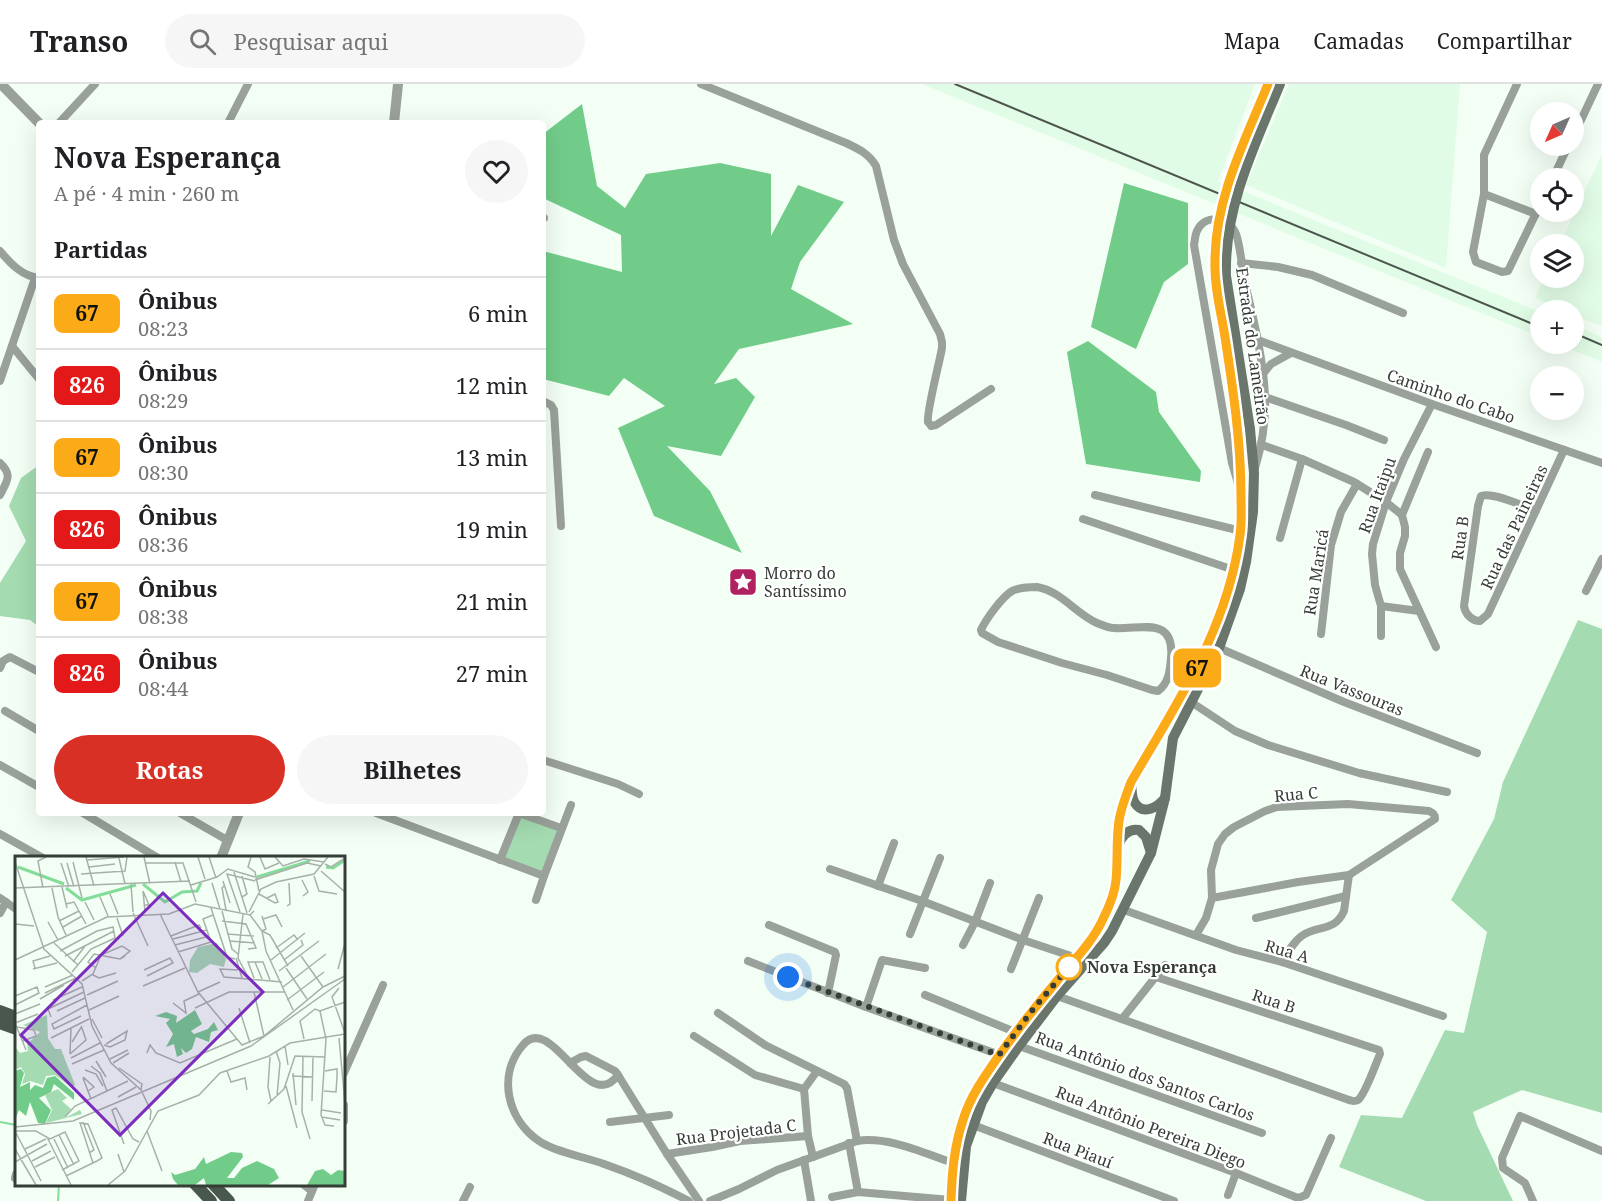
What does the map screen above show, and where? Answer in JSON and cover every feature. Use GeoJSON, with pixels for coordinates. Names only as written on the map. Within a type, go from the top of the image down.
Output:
{"type":"FeatureCollection","features":[{"type":"Feature","properties":{"kind":"main road","name":"Estrada do Lameirão"},"geometry":{"type":"LineString","coordinates":[[954,1201],[953,1163],[963,1120],[971,1100],[1015,1032],[1096,934],[1110,906],[1116,881],[1119,821],[1125,796],[1200,662],[1218,622],[1234,570],[1241,531],[1238,431],[1218,297],[1214,263],[1215,245],[1220,210],[1226,191],[1268,84]]}},
{"type":"Feature","properties":{"kind":"main road","name":"Estrada do Lameirão"},"geometry":{"type":"LineString","coordinates":[[954,1201],[966,1146],[982,1102],[1019,1046],[1057,996],[1104,943],[1124,910],[1151,853],[1165,798],[1173,738],[1219,648],[1236,600],[1246,562],[1253,512],[1254,472],[1250,429],[1226,276],[1225,254],[1231,217],[1245,169],[1280,84]]}},
{"type":"Feature","properties":{"kind":"main road"},"geometry":{"type":"LineString","coordinates":[[1131,782],[1133,800],[1141,808],[1146,810],[1152,808],[1165,798]]}},
{"type":"Feature","properties":{"kind":"main road"},"geometry":{"type":"LineString","coordinates":[[1118,845],[1131,830],[1139,830],[1146,837],[1151,853]]}},
{"type":"Feature","properties":{"kind":"main road"},"geometry":{"type":"LineString","coordinates":[[0,1011],[15,1017]]}},
{"type":"Feature","properties":{"kind":"main road"},"geometry":{"type":"LineString","coordinates":[[0,1023],[15,1029]]}},
{"type":"Feature","properties":{"kind":"main road"},"geometry":{"type":"LineString","coordinates":[[196,1186],[210,1201]]}},
{"type":"Feature","properties":{"kind":"main road"},"geometry":{"type":"LineString","coordinates":[[214,1186],[229,1201]]}},
{"type":"Feature","properties":{"kind":"street"},"geometry":{"type":"LineString","coordinates":[[2,84],[36,120]]}},
{"type":"Feature","properties":{"kind":"street"},"geometry":{"type":"LineString","coordinates":[[63,120],[95,84]]}},
{"type":"Feature","properties":{"kind":"street"},"geometry":{"type":"LineString","coordinates":[[230,120],[248,84]]}},
{"type":"Feature","properties":{"kind":"street"},"geometry":{"type":"LineString","coordinates":[[394,120],[398,84]]}},
{"type":"Feature","properties":{"kind":"street"},"geometry":{"type":"LineString","coordinates":[[701,84],[858,149],[871,158],[876,166],[887,214],[903,264],[942,342],[929,424],[936,425],[991,389]]}},
{"type":"Feature","properties":{"kind":"street"},"geometry":{"type":"LineString","coordinates":[[1517,84],[1484,155],[1484,194],[1473,252],[1476,262],[1503,273],[1507,272],[1532,222]]}},
{"type":"Feature","properties":{"kind":"street"},"geometry":{"type":"LineString","coordinates":[[1584,114],[1598,84]]}},
{"type":"Feature","properties":{"kind":"street"},"geometry":{"type":"LineString","coordinates":[[1484,194],[1530,212]]}},
{"type":"Feature","properties":{"kind":"street","name":"Estrada do Lameirão"},"geometry":{"type":"LineString","coordinates":[[1241,492],[1232,463],[1194,245],[1196,232],[1200,227],[1206,221],[1216,218],[1227,222],[1237,234],[1258,340],[1265,397],[1262,445],[1254,472]]}},
{"type":"Feature","properties":{"kind":"street"},"geometry":{"type":"LineString","coordinates":[[0,251],[14,267],[36,278]]}},
{"type":"Feature","properties":{"kind":"street"},"geometry":{"type":"LineString","coordinates":[[1241,263],[1303,272],[1403,313]]}},
{"type":"Feature","properties":{"kind":"street"},"geometry":{"type":"LineString","coordinates":[[0,381],[36,281]]}},
{"type":"Feature","properties":{"kind":"street","name":"Caminho do Cabo"},"geometry":{"type":"LineString","coordinates":[[1258,340],[1602,463]]}},
{"type":"Feature","properties":{"kind":"street"},"geometry":{"type":"LineString","coordinates":[[12,346],[36,375]]}},
{"type":"Feature","properties":{"kind":"street"},"geometry":{"type":"LineString","coordinates":[[1262,375],[1270,364],[1291,353]]}},
{"type":"Feature","properties":{"kind":"street"},"geometry":{"type":"LineString","coordinates":[[1265,397],[1384,440]]}},
{"type":"Feature","properties":{"kind":"street"},"geometry":{"type":"LineString","coordinates":[[546,402],[551,405],[554,411],[561,526]]}},
{"type":"Feature","properties":{"kind":"street","name":"Rua Itaipu"},"geometry":{"type":"LineString","coordinates":[[1381,636],[1382,606],[1375,585],[1373,544],[1386,502],[1404,459],[1432,404]]}},
{"type":"Feature","properties":{"kind":"street"},"geometry":{"type":"LineString","coordinates":[[1262,445],[1302,459],[1357,484],[1402,515],[1406,526],[1400,554],[1401,569],[1436,647]]}},
{"type":"Feature","properties":{"kind":"street","name":"Rua das Paineiras"},"geometry":{"type":"LineString","coordinates":[[1488,614],[1564,450]]}},
{"type":"Feature","properties":{"kind":"street"},"geometry":{"type":"LineString","coordinates":[[1402,515],[1428,452]]}},
{"type":"Feature","properties":{"kind":"street"},"geometry":{"type":"LineString","coordinates":[[1280,538],[1302,459]]}},
{"type":"Feature","properties":{"kind":"street"},"geometry":{"type":"LineString","coordinates":[[0,463],[6,469],[8,476],[0,495]]}},
{"type":"Feature","properties":{"kind":"street","name":"Rua Maricá"},"geometry":{"type":"LineString","coordinates":[[1321,634],[1331,545],[1341,513],[1357,484]]}},
{"type":"Feature","properties":{"kind":"street","name":"Rua B"},"geometry":{"type":"LineString","coordinates":[[1488,614],[1477,621],[1466,614],[1464,606],[1481,496],[1485,494],[1494,496],[1536,511]]}},
{"type":"Feature","properties":{"kind":"street"},"geometry":{"type":"LineString","coordinates":[[1095,495],[1241,531]]}},
{"type":"Feature","properties":{"kind":"street"},"geometry":{"type":"LineString","coordinates":[[1083,519],[1234,570]]}},
{"type":"Feature","properties":{"kind":"street"},"geometry":{"type":"LineString","coordinates":[[1586,591],[1602,559]]}},
{"type":"Feature","properties":{"kind":"street"},"geometry":{"type":"LineString","coordinates":[[1023,588],[1044,588],[1089,618],[1107,627],[1150,627],[1164,632],[1171,639],[1172,644],[1170,670],[1164,686],[1158,690],[1152,690],[998,642],[984,636],[981,630],[1002,600],[1011,592],[1023,588]]}},
{"type":"Feature","properties":{"kind":"street"},"geometry":{"type":"LineString","coordinates":[[1382,606],[1419,611]]}},
{"type":"Feature","properties":{"kind":"street","name":"Rua Vassouras"},"geometry":{"type":"LineString","coordinates":[[1219,648],[1344,702],[1477,753]]}},
{"type":"Feature","properties":{"kind":"street"},"geometry":{"type":"LineString","coordinates":[[0,667],[3,661],[10,657],[36,670]]}},
{"type":"Feature","properties":{"kind":"street"},"geometry":{"type":"LineString","coordinates":[[1170,670],[1191,679]]}},
{"type":"Feature","properties":{"kind":"street"},"geometry":{"type":"LineString","coordinates":[[1191,702],[1235,731],[1268,745],[1372,777],[1447,792]]}},
{"type":"Feature","properties":{"kind":"street"},"geometry":{"type":"LineString","coordinates":[[5,711],[36,729]]}},
{"type":"Feature","properties":{"kind":"street"},"geometry":{"type":"LineString","coordinates":[[546,761],[618,784],[639,794]]}},
{"type":"Feature","properties":{"kind":"street"},"geometry":{"type":"LineString","coordinates":[[0,765],[36,786]]}},
{"type":"Feature","properties":{"kind":"street","name":"Rua C"},"geometry":{"type":"LineString","coordinates":[[1212,898],[1211,870],[1218,844],[1234,826],[1265,811],[1277,807],[1348,804],[1434,814],[1435,819],[1348,874]]}},
{"type":"Feature","properties":{"kind":"street"},"geometry":{"type":"LineString","coordinates":[[536,900],[571,805]]}},
{"type":"Feature","properties":{"kind":"street"},"geometry":{"type":"LineString","coordinates":[[88,816],[155,856]]}},
{"type":"Feature","properties":{"kind":"street"},"geometry":{"type":"LineString","coordinates":[[185,816],[227,840]]}},
{"type":"Feature","properties":{"kind":"street"},"geometry":{"type":"LineString","coordinates":[[222,856],[238,816]]}},
{"type":"Feature","properties":{"kind":"street"},"geometry":{"type":"LineString","coordinates":[[384,816],[544,876]]}},
{"type":"Feature","properties":{"kind":"street"},"geometry":{"type":"LineString","coordinates":[[500,860],[518,816]]}},
{"type":"Feature","properties":{"kind":"street"},"geometry":{"type":"LineString","coordinates":[[527,816],[561,828]]}},
{"type":"Feature","properties":{"kind":"street"},"geometry":{"type":"LineString","coordinates":[[0,834],[40,856]]}},
{"type":"Feature","properties":{"kind":"street"},"geometry":{"type":"LineString","coordinates":[[878,886],[894,843]]}},
{"type":"Feature","properties":{"kind":"street"},"geometry":{"type":"LineString","coordinates":[[910,934],[940,858]]}},
{"type":"Feature","properties":{"kind":"street"},"geometry":{"type":"LineString","coordinates":[[830,869],[1077,958]]}},
{"type":"Feature","properties":{"kind":"street"},"geometry":{"type":"LineString","coordinates":[[1196,935],[1206,918],[1212,898],[1348,874],[1344,911],[1337,922],[1305,933],[1282,962]]}},
{"type":"Feature","properties":{"kind":"street"},"geometry":{"type":"LineString","coordinates":[[963,945],[975,922],[990,883]]}},
{"type":"Feature","properties":{"kind":"street"},"geometry":{"type":"LineString","coordinates":[[1256,918],[1346,896]]}},
{"type":"Feature","properties":{"kind":"street"},"geometry":{"type":"LineString","coordinates":[[1011,969],[1039,898]]}},
{"type":"Feature","properties":{"kind":"street"},"geometry":{"type":"LineString","coordinates":[[0,913],[3,900]]}},
{"type":"Feature","properties":{"kind":"street","name":"Rua A"},"geometry":{"type":"LineString","coordinates":[[1124,910],[1236,950],[1282,962],[1443,1016]]}},
{"type":"Feature","properties":{"kind":"street"},"geometry":{"type":"LineString","coordinates":[[769,925],[835,952],[828,993]]}},
{"type":"Feature","properties":{"kind":"street"},"geometry":{"type":"LineString","coordinates":[[866,1007],[882,960],[925,968]]}},
{"type":"Feature","properties":{"kind":"street"},"geometry":{"type":"LineString","coordinates":[[748,961],[828,993],[999,1055]]}},
{"type":"Feature","properties":{"kind":"street"},"geometry":{"type":"LineString","coordinates":[[1057,996],[1122,1019],[1165,965]]}},
{"type":"Feature","properties":{"kind":"street","name":"Rua B"},"geometry":{"type":"LineString","coordinates":[[1122,1019],[1353,1101],[1360,1099],[1380,1051],[1156,976]]}},
{"type":"Feature","properties":{"kind":"street"},"geometry":{"type":"LineString","coordinates":[[345,1071],[383,985]]}},
{"type":"Feature","properties":{"kind":"street"},"geometry":{"type":"LineString","coordinates":[[925,995],[1015,1032]]}},
{"type":"Feature","properties":{"kind":"street"},"geometry":{"type":"LineString","coordinates":[[718,1013],[765,1045],[844,1084],[847,1088],[858,1192]]}},
{"type":"Feature","properties":{"kind":"street"},"geometry":{"type":"LineString","coordinates":[[694,1036],[755,1075],[804,1089]]}},
{"type":"Feature","properties":{"kind":"street"},"geometry":{"type":"LineString","coordinates":[[618,1075],[603,1086],[597,1086],[549,1044],[535,1037],[528,1040],[515,1057],[509,1070],[507,1083],[513,1107],[539,1141],[607,1165],[688,1201]]}},
{"type":"Feature","properties":{"kind":"street","name":"Rua Antônio dos Santos Carlos"},"geometry":{"type":"LineString","coordinates":[[1019,1046],[1262,1132]]}},
{"type":"Feature","properties":{"kind":"street"},"geometry":{"type":"LineString","coordinates":[[570,1063],[586,1056],[615,1071],[699,1201]]}},
{"type":"Feature","properties":{"kind":"street"},"geometry":{"type":"LineString","coordinates":[[813,1157],[808,1136],[804,1089],[817,1071]]}},
{"type":"Feature","properties":{"kind":"street","name":"Rua Antônio Pereira Diego"},"geometry":{"type":"LineString","coordinates":[[993,1083],[1298,1198],[1306,1195],[1331,1138]]}},
{"type":"Feature","properties":{"kind":"street"},"geometry":{"type":"LineString","coordinates":[[610,1122],[669,1115]]}},
{"type":"Feature","properties":{"kind":"street"},"geometry":{"type":"LineString","coordinates":[[1533,1201],[1525,1183],[1503,1168],[1502,1158],[1520,1116],[1602,1151]]}},
{"type":"Feature","properties":{"kind":"street","name":"Rua Piauí"},"geometry":{"type":"LineString","coordinates":[[973,1125],[1174,1201]]}},
{"type":"Feature","properties":{"kind":"street","name":"Rua Projetada C"},"geometry":{"type":"LineString","coordinates":[[667,1154],[740,1142],[808,1136]]}},
{"type":"Feature","properties":{"kind":"street"},"geometry":{"type":"LineString","coordinates":[[710,1201],[777,1170],[853,1142],[870,1139],[953,1163]]}},
{"type":"Feature","properties":{"kind":"street"},"geometry":{"type":"LineString","coordinates":[[804,1160],[811,1201]]}},
{"type":"Feature","properties":{"kind":"street"},"geometry":{"type":"LineString","coordinates":[[1228,1195],[1236,1173]]}},
{"type":"Feature","properties":{"kind":"street"},"geometry":{"type":"LineString","coordinates":[[308,1201],[314,1188]]}},
{"type":"Feature","properties":{"kind":"street"},"geometry":{"type":"LineString","coordinates":[[463,1201],[470,1188]]}},
{"type":"Feature","properties":{"kind":"street"},"geometry":{"type":"LineString","coordinates":[[832,1197],[858,1192],[954,1201]]}},
{"type":"Feature","properties":{"kind":"shaded area"},"geometry":{"type":"Polygon","coordinates":[[[922,84],[1255,84],[1218,181],[1530,308],[1530,333],[922,84]]]}},
{"type":"Feature","properties":{"kind":"shaded area"},"geometry":{"type":"Polygon","coordinates":[[[1289,84],[1460,84],[1446,268],[1246,185],[1289,84]]]}},
{"type":"Feature","properties":{"kind":"shaded area"},"geometry":{"type":"Polygon","coordinates":[[[1602,154],[1602,326],[1584,319],[1584,300],[1540,300],[1535,298],[1540,288],[1584,288],[1584,234],[1565,234],[1570,222],[1584,222],[1584,193],[1602,154]]]}},
{"type":"Feature","properties":{"kind":"shaded area"},"geometry":{"type":"Polygon","coordinates":[[[1584,329],[1602,337],[1602,362],[1582,354],[1584,354],[1584,329]]]}},
{"type":"Feature","properties":{"kind":"green space"},"geometry":{"type":"Polygon","coordinates":[[[582,104],[597,186],[625,208],[646,174],[720,163],[771,174],[771,236],[798,185],[844,202],[800,262],[791,289],[853,324],[739,349],[714,384],[736,378],[755,397],[721,456],[667,446],[710,491],[742,553],[654,516],[618,428],[665,406],[624,378],[609,396],[546,380],[546,252],[622,272],[621,235],[546,199],[546,132],[582,104]]]}},
{"type":"Feature","properties":{"kind":"green space"},"geometry":{"type":"Polygon","coordinates":[[[1124,183],[1188,203],[1188,264],[1164,282],[1136,349],[1091,327],[1124,183]]]}},
{"type":"Feature","properties":{"kind":"green space"},"geometry":{"type":"Polygon","coordinates":[[[1088,341],[1156,392],[1159,412],[1201,471],[1200,482],[1086,464],[1067,352],[1088,341]]]}},
{"type":"Feature","properties":{"kind":"green space"},"geometry":{"type":"Polygon","coordinates":[[[36,467],[36,625],[30,620],[0,616],[0,583],[26,541],[9,506],[21,478],[36,467]]]}},
{"type":"Feature","properties":{"kind":"green space"},"geometry":{"type":"Polygon","coordinates":[[[1578,620],[1602,629],[1602,1113],[1522,1090],[1473,1112],[1513,1201],[1426,1201],[1339,1167],[1361,1115],[1402,1118],[1445,1030],[1464,1033],[1487,932],[1451,900],[1494,819],[1503,782],[1578,620]]]}},
{"type":"Feature","properties":{"kind":"green space"},"geometry":{"type":"Polygon","coordinates":[[[518,816],[527,816],[561,828],[544,876],[500,860],[518,816]]]}},
{"type":"Feature","properties":{"kind":"waterway"},"geometry":{"type":"LineString","coordinates":[[0,1122],[15,1125]]}},
{"type":"Feature","properties":{"kind":"waterway"},"geometry":{"type":"LineString","coordinates":[[58,1201],[59,1186]]}},
{"type":"Feature","properties":{"kind":"railway"},"geometry":{"type":"LineString","coordinates":[[955,84],[1530,323]]}},
{"type":"Feature","properties":{"kind":"railway"},"geometry":{"type":"LineString","coordinates":[[1584,337],[1602,345]]}},
{"type":"Feature","properties":{"kind":"bus line","name":"67"},"geometry":{"type":"LineString","coordinates":[[951,1201],[956,1143],[971,1100],[1015,1032],[1096,934],[1110,906],[1114,891],[1119,821],[1125,796],[1200,662],[1218,622],[1233,578],[1241,533],[1240,461],[1238,431],[1214,263],[1215,245],[1220,210],[1225,194],[1268,84]]}},
{"type":"Feature","properties":{"kind":"place","name":"Morro do Santíssimo"},"geometry":{"type":"Point","coordinates":[743,582]}},
{"type":"Feature","properties":{"kind":"place","name":"Nova Esperança"},"geometry":{"type":"Point","coordinates":[1069,967]}},
{"type":"Feature","properties":{"kind":"route"},"geometry":{"type":"LineString","coordinates":[[788,977],[999,1055],[1034,1008],[1069,967]]}}]}
